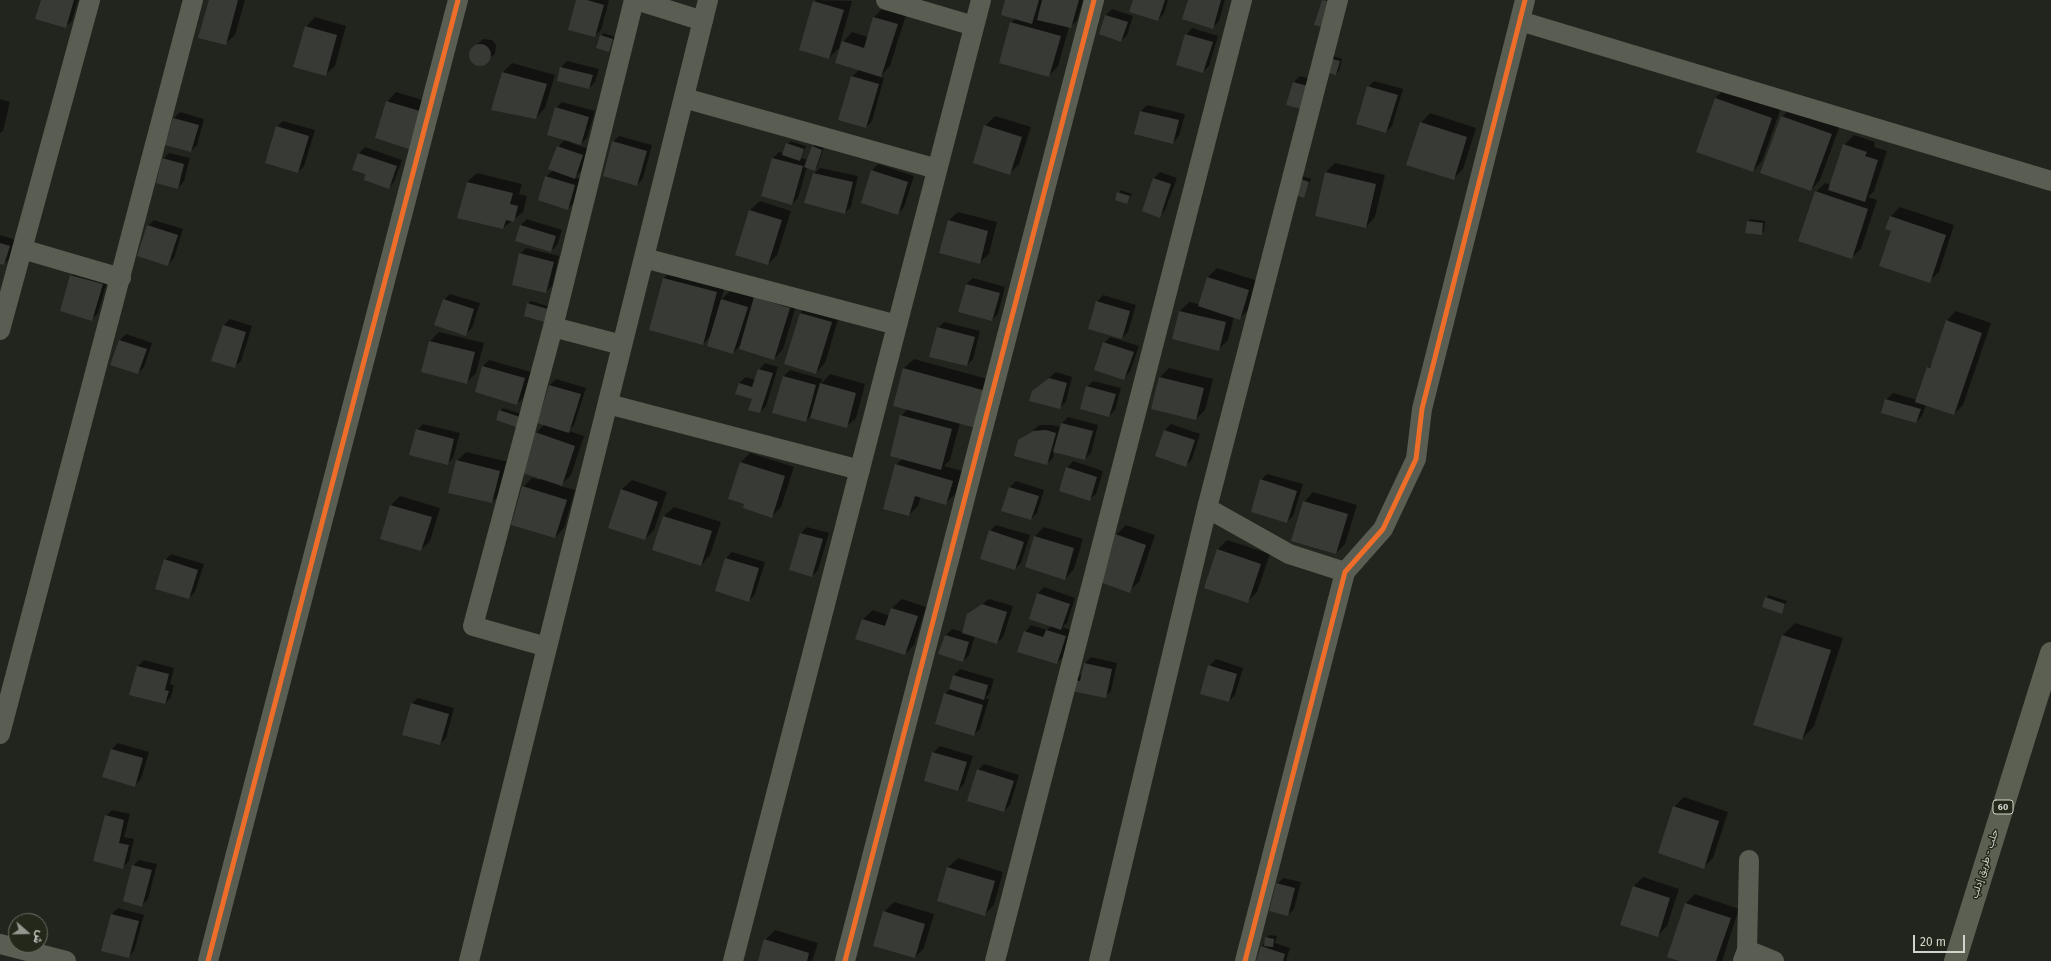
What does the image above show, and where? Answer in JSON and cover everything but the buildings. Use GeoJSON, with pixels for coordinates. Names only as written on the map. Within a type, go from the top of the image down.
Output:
{"type":"FeatureCollection","features":[{"type":"Feature","properties":{"kind":"highway","name":"حلب - طريق إدلب"},"geometry":{"type":"LineString","coordinates":[[1955,961],[2051,653]]}},
{"type":"Feature","properties":{"kind":"street"},"geometry":{"type":"LineString","coordinates":[[0,330],[90,0]]}},
{"type":"Feature","properties":{"kind":"street"},"geometry":{"type":"LineString","coordinates":[[0,734],[193,0]]}},
{"type":"Feature","properties":{"kind":"street"},"geometry":{"type":"LineString","coordinates":[[208,961],[458,0]]}},
{"type":"Feature","properties":{"kind":"street"},"geometry":{"type":"LineString","coordinates":[[547,647],[473,626],[553,327],[635,0],[703,20]]}},
{"type":"Feature","properties":{"kind":"street"},"geometry":{"type":"LineString","coordinates":[[469,961],[708,0]]}},
{"type":"Feature","properties":{"kind":"street"},"geometry":{"type":"LineString","coordinates":[[886,0],[974,26]]}},
{"type":"Feature","properties":{"kind":"street"},"geometry":{"type":"LineString","coordinates":[[733,961],[981,0]]}},
{"type":"Feature","properties":{"kind":"street"},"geometry":{"type":"LineString","coordinates":[[845,961],[1094,0]]}},
{"type":"Feature","properties":{"kind":"street"},"geometry":{"type":"LineString","coordinates":[[995,961],[1242,0]]}},
{"type":"Feature","properties":{"kind":"street"},"geometry":{"type":"LineString","coordinates":[[1099,961],[1207,508],[1338,0]]}},
{"type":"Feature","properties":{"kind":"street"},"geometry":{"type":"LineString","coordinates":[[1245,961],[1345,572],[1383,529],[1416,459],[1422,409],[1525,0]]}},
{"type":"Feature","properties":{"kind":"street"},"geometry":{"type":"LineString","coordinates":[[1520,21],[2051,181]]}},
{"type":"Feature","properties":{"kind":"street"},"geometry":{"type":"LineString","coordinates":[[684,98],[937,169]]}},
{"type":"Feature","properties":{"kind":"street"},"geometry":{"type":"LineString","coordinates":[[22,249],[121,278]]}},
{"type":"Feature","properties":{"kind":"street"},"geometry":{"type":"LineString","coordinates":[[644,258],[897,325]]}},
{"type":"Feature","properties":{"kind":"street"},"geometry":{"type":"LineString","coordinates":[[553,327],[622,345]]}},
{"type":"Feature","properties":{"kind":"street"},"geometry":{"type":"LineString","coordinates":[[608,404],[860,470]]}},
{"type":"Feature","properties":{"kind":"street"},"geometry":{"type":"LineString","coordinates":[[1207,508],[1289,554],[1345,572]]}},
{"type":"Feature","properties":{"kind":"street"},"geometry":{"type":"LineString","coordinates":[[1749,860],[1745,956],[1774,961]]}},
{"type":"Feature","properties":{"kind":"street"},"geometry":{"type":"LineString","coordinates":[[0,944],[66,961]]}},
{"type":"Feature","properties":{"kind":"cycle path"},"geometry":{"type":"LineString","coordinates":[[208,961],[458,0]]}},
{"type":"Feature","properties":{"kind":"cycle path"},"geometry":{"type":"LineString","coordinates":[[845,961],[1094,0]]}},
{"type":"Feature","properties":{"kind":"cycle path"},"geometry":{"type":"LineString","coordinates":[[1245,961],[1345,572],[1383,529],[1416,459],[1422,409],[1525,0]]}}]}
